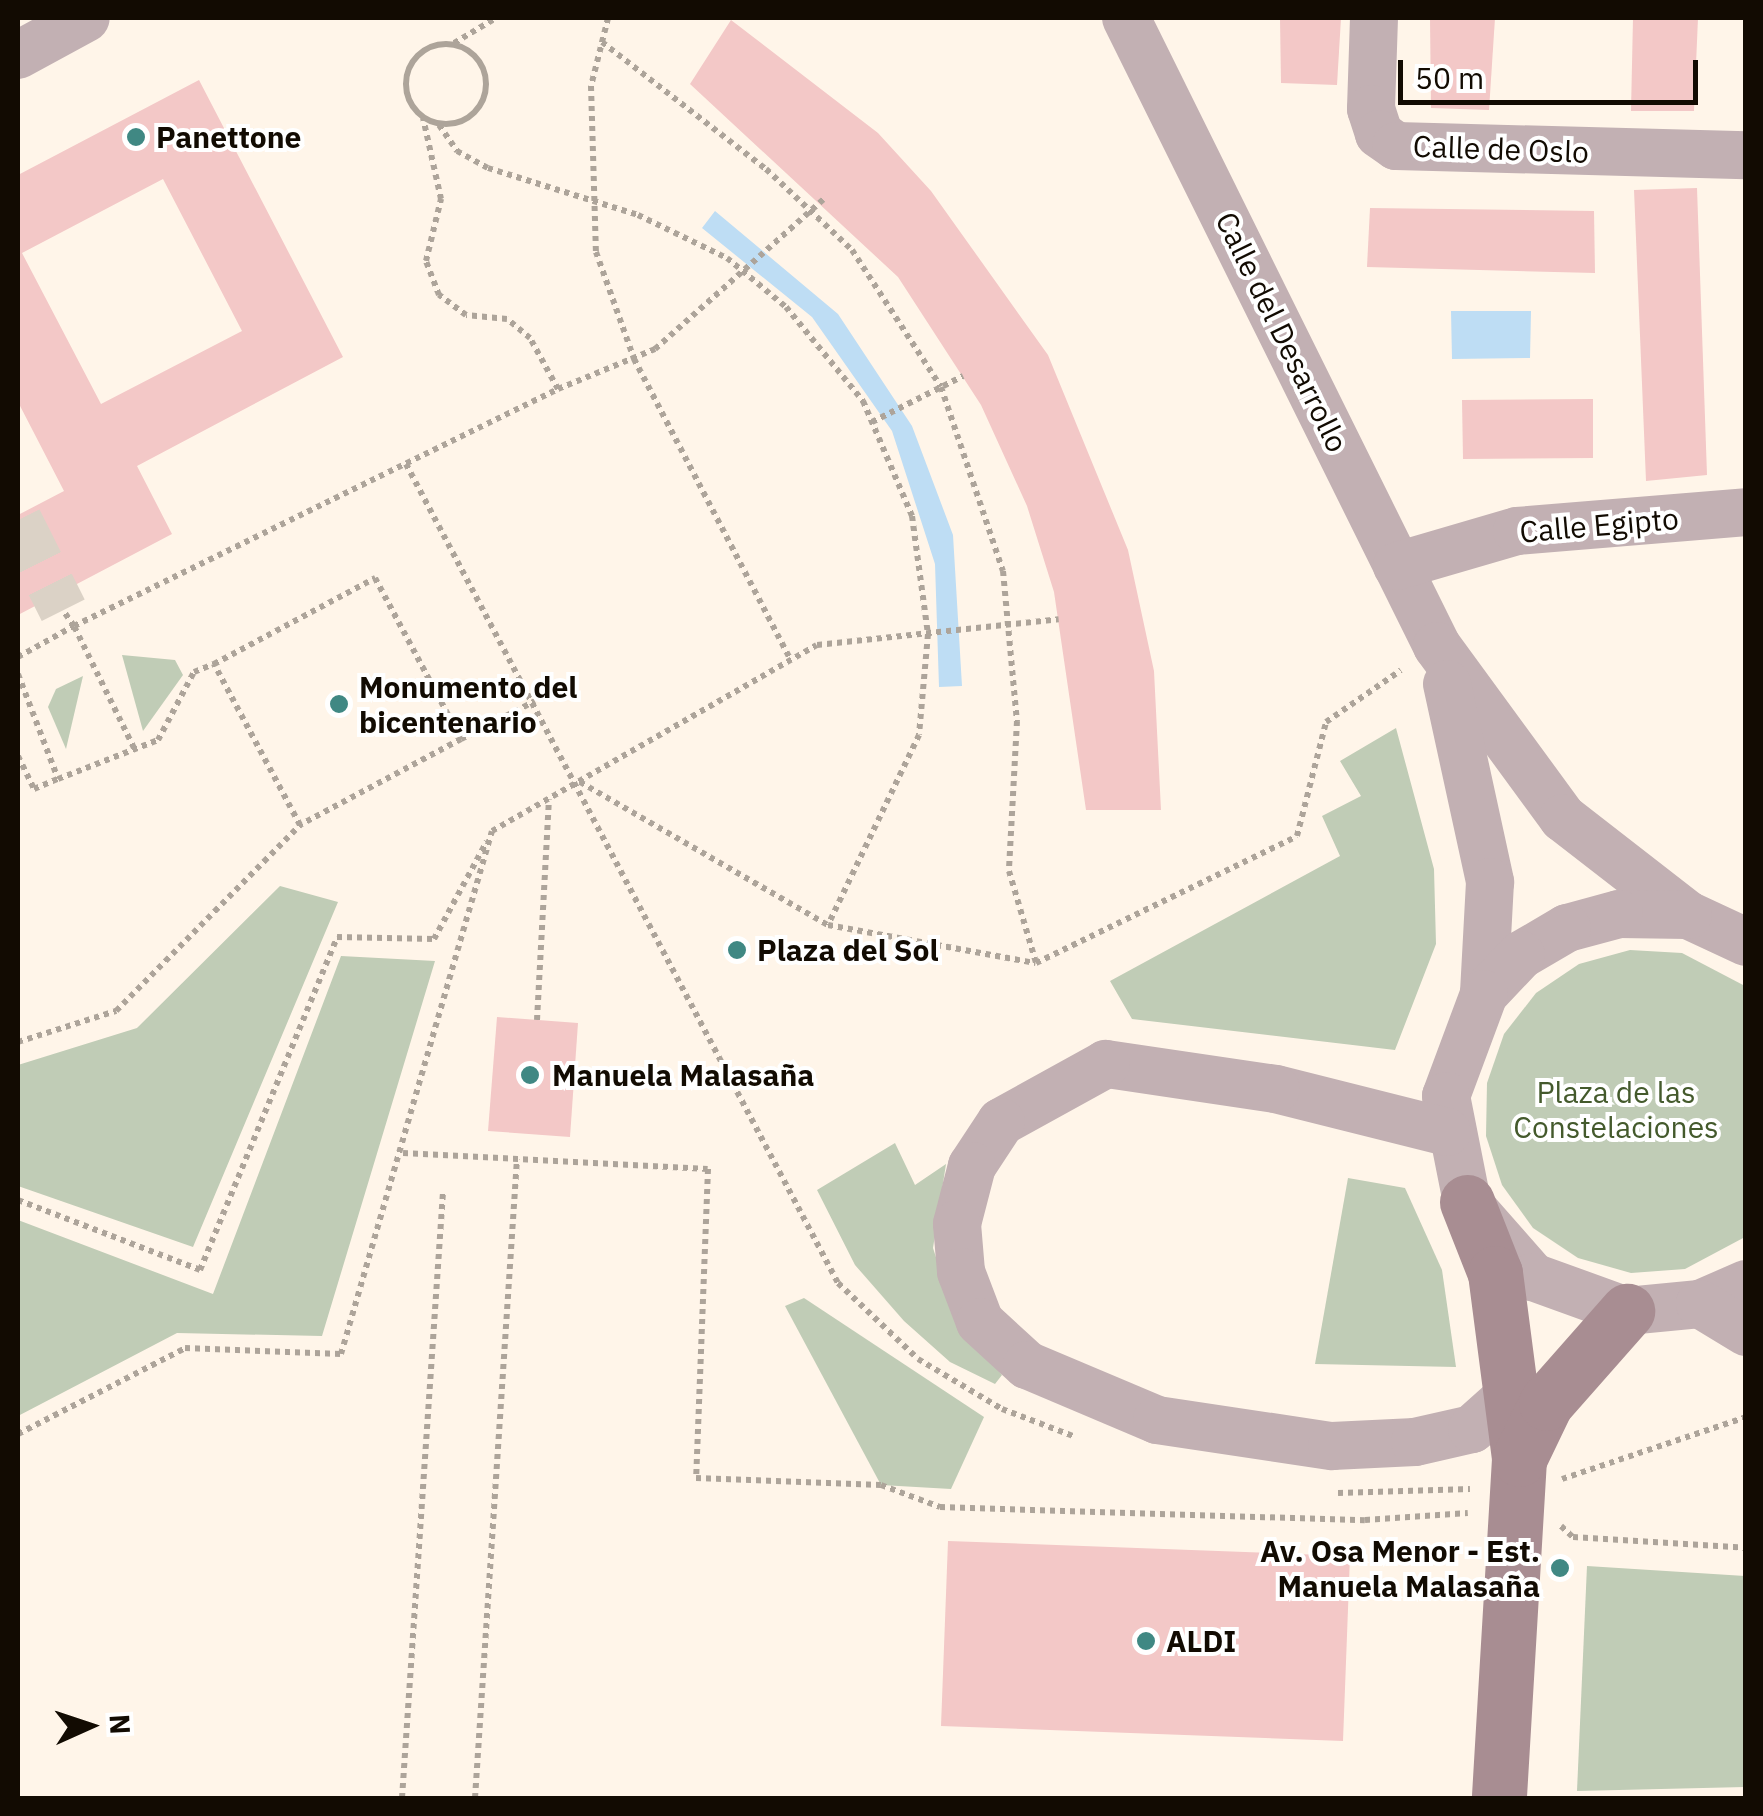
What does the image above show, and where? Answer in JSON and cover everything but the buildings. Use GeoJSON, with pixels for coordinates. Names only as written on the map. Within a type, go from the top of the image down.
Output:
{"type":"FeatureCollection","features":[{"type":"Feature","properties":{"kind":"street"},"geometry":{"type":"LineString","coordinates":[[18,54],[86,18]]}},
{"type":"Feature","properties":{"kind":"street","name":"Calle del Desarrollo"},"geometry":{"type":"LineString","coordinates":[[1126,18],[1437,646],[1563,818],[1688,916]]}},
{"type":"Feature","properties":{"kind":"street","name":"Calle de Oslo"},"geometry":{"type":"LineString","coordinates":[[1374,18],[1371,109],[1379,134],[1396,146],[1746,155]]}},
{"type":"Feature","properties":{"kind":"street","name":"Calle Egipto"},"geometry":{"type":"LineString","coordinates":[[1396,566],[1517,531],[1746,512]]}},
{"type":"Feature","properties":{"kind":"street","name":"Calle del Desarrollo"},"geometry":{"type":"LineString","coordinates":[[1437,646],[1490,882],[1484,994]]}},
{"type":"Feature","properties":{"kind":"street"},"geometry":{"type":"LineString","coordinates":[[1499,1798],[1518,1472],[1496,1273],[1467,1202],[1447,1132],[1453,1060],[1484,994],[1522,955],[1567,928],[1619,914],[1688,916],[1746,942]]}},
{"type":"Feature","properties":{"kind":"street"},"geometry":{"type":"LineString","coordinates":[[1447,1132],[1258,1086],[1106,1064],[1000,1122],[962,1204],[960,1272],[980,1322],[1027,1365],[1157,1420],[1332,1446],[1415,1442],[1472,1429],[1510,1396]]}},
{"type":"Feature","properties":{"kind":"street"},"geometry":{"type":"LineString","coordinates":[[1467,1202],[1533,1277],[1627,1311],[1700,1304],[1746,1284]]}},
{"type":"Feature","properties":{"kind":"street"},"geometry":{"type":"LineString","coordinates":[[1700,1304],[1746,1332]]}},
{"type":"Feature","properties":{"kind":"street"},"geometry":{"type":"LineString","coordinates":[[1518,1472],[1546,1403],[1627,1311]]}},
{"type":"Feature","properties":{"kind":"path"},"geometry":{"type":"LineString","coordinates":[[453,44],[482,64],[484,100],[458,124],[439,125],[423,118],[410,104],[408,69],[419,54],[453,44],[496,18]]}},
{"type":"Feature","properties":{"kind":"path"},"geometry":{"type":"LineString","coordinates":[[608,18],[591,86],[596,252],[634,360],[791,660]]}},
{"type":"Feature","properties":{"kind":"path"},"geometry":{"type":"LineString","coordinates":[[602,42],[811,210],[852,250],[942,387],[978,479],[1010,625],[1018,721],[1009,870],[1036,963]]}},
{"type":"Feature","properties":{"kind":"path"},"geometry":{"type":"LineString","coordinates":[[423,118],[440,199],[426,261],[439,295],[466,315],[507,319],[530,338],[558,389]]}},
{"type":"Feature","properties":{"kind":"path"},"geometry":{"type":"LineString","coordinates":[[439,125],[457,151],[488,168],[592,199],[742,271],[786,307],[872,422],[912,516],[928,634],[919,735],[828,925]]}},
{"type":"Feature","properties":{"kind":"path"},"geometry":{"type":"LineString","coordinates":[[18,656],[558,389],[634,360],[823,200]]}},
{"type":"Feature","properties":{"kind":"path"},"geometry":{"type":"LineString","coordinates":[[872,422],[963,376]]}},
{"type":"Feature","properties":{"kind":"path"},"geometry":{"type":"LineString","coordinates":[[406,464],[579,782],[838,1284]]}},
{"type":"Feature","properties":{"kind":"path"},"geometry":{"type":"LineString","coordinates":[[18,756],[34,789],[158,740],[194,672],[375,578],[461,739]]}},
{"type":"Feature","properties":{"kind":"path"},"geometry":{"type":"LineString","coordinates":[[63,610],[134,748]]}},
{"type":"Feature","properties":{"kind":"path"},"geometry":{"type":"LineString","coordinates":[[18,1200],[200,1270],[337,937],[434,939],[492,832],[816,645],[1059,620]]}},
{"type":"Feature","properties":{"kind":"path"},"geometry":{"type":"LineString","coordinates":[[579,782],[828,925],[1036,963],[1297,836],[1326,722],[1437,646]]}},
{"type":"Feature","properties":{"kind":"path"},"geometry":{"type":"LineString","coordinates":[[214,664],[300,825]]}},
{"type":"Feature","properties":{"kind":"path"},"geometry":{"type":"LineString","coordinates":[[18,674],[58,779]]}},
{"type":"Feature","properties":{"kind":"path"},"geometry":{"type":"LineString","coordinates":[[18,1042],[116,1010],[300,825],[536,701]]}},
{"type":"Feature","properties":{"kind":"path"},"geometry":{"type":"LineString","coordinates":[[538,1020],[549,800]]}},
{"type":"Feature","properties":{"kind":"path"},"geometry":{"type":"LineString","coordinates":[[18,1434],[185,1348],[342,1354],[403,1153],[492,832]]}},
{"type":"Feature","properties":{"kind":"path"},"geometry":{"type":"LineString","coordinates":[[403,1153],[708,1169],[696,1478],[880,1485],[940,1507],[1455,1520],[1518,1472],[1573,1537],[1746,1548]]}},
{"type":"Feature","properties":{"kind":"path"},"geometry":{"type":"LineString","coordinates":[[475,1798],[518,1158]]}},
{"type":"Feature","properties":{"kind":"path"},"geometry":{"type":"LineString","coordinates":[[402,1798],[443,1192]]}},
{"type":"Feature","properties":{"kind":"green space"},"geometry":{"type":"Polygon","coordinates":[[[122,655],[175,660],[183,675],[143,731],[122,655]]]}},
{"type":"Feature","properties":{"kind":"green space"},"geometry":{"type":"Polygon","coordinates":[[[83,676],[66,749],[48,707],[56,689],[83,676]]]}},
{"type":"Feature","properties":{"kind":"green space"},"geometry":{"type":"Polygon","coordinates":[[[1396,728],[1434,869],[1436,944],[1395,1050],[1132,1019],[1110,981],[1340,856],[1322,816],[1361,796],[1340,761],[1396,728]]]}},
{"type":"Feature","properties":{"kind":"green space"},"geometry":{"type":"Polygon","coordinates":[[[280,886],[338,902],[193,1247],[18,1186],[18,1065],[137,1028],[280,886]]]}},
{"type":"Feature","properties":{"kind":"green space","name":"Plaza de las Constelaciones"},"geometry":{"type":"Polygon","coordinates":[[[1630,950],[1682,953],[1745,986],[1745,1237],[1685,1269],[1631,1273],[1578,1258],[1533,1228],[1502,1185],[1486,1136],[1487,1083],[1504,1034],[1536,993],[1579,964],[1630,950]]]}},
{"type":"Feature","properties":{"kind":"green space"},"geometry":{"type":"Polygon","coordinates":[[[341,956],[435,961],[322,1336],[177,1333],[18,1416],[18,1220],[213,1294],[341,956]]]}},
{"type":"Feature","properties":{"kind":"green space"},"geometry":{"type":"Polygon","coordinates":[[[895,1143],[915,1185],[946,1164],[933,1248],[956,1319],[1002,1375],[995,1384],[950,1362],[904,1321],[855,1265],[817,1190],[895,1143]]]}},
{"type":"Feature","properties":{"kind":"green space"},"geometry":{"type":"Polygon","coordinates":[[[1348,1178],[1405,1188],[1442,1270],[1456,1367],[1315,1364],[1348,1178]]]}},
{"type":"Feature","properties":{"kind":"green space"},"geometry":{"type":"Polygon","coordinates":[[[804,1298],[984,1417],[951,1489],[881,1485],[785,1306],[804,1298]]]}},
{"type":"Feature","properties":{"kind":"green space"},"geometry":{"type":"Polygon","coordinates":[[[1587,1566],[1745,1576],[1745,1787],[1577,1791],[1587,1566]]]}},
{"type":"Feature","properties":{"kind":"water"},"geometry":{"type":"Polygon","coordinates":[[[715,211],[838,314],[912,426],[953,535],[962,686],[939,687],[935,564],[892,431],[812,317],[702,228],[715,211]]]}},
{"type":"Feature","properties":{"kind":"water"},"geometry":{"type":"Polygon","coordinates":[[[1451,311],[1531,311],[1530,358],[1452,359],[1451,311]]]}},
{"type":"Feature","properties":{"kind":"tunnel"},"geometry":{"type":"LineString","coordinates":[[18,520],[63,610]]}},
{"type":"Feature","properties":{"kind":"place","name":"Panettone"},"geometry":{"type":"Point","coordinates":[136,137]}},
{"type":"Feature","properties":{"kind":"place","name":"Monumento del bicentenario"},"geometry":{"type":"Point","coordinates":[339,704]}},
{"type":"Feature","properties":{"kind":"place","name":"Plaza del Sol"},"geometry":{"type":"Point","coordinates":[737,950]}},
{"type":"Feature","properties":{"kind":"place","name":"Manuela Malasaña"},"geometry":{"type":"Point","coordinates":[530,1075]}},
{"type":"Feature","properties":{"kind":"place","name":"Av. Osa Menor - Est. Manuela Malasaña"},"geometry":{"type":"Point","coordinates":[1560,1568]}},
{"type":"Feature","properties":{"kind":"place","name":"ALDI"},"geometry":{"type":"Point","coordinates":[1146,1641]}}]}
